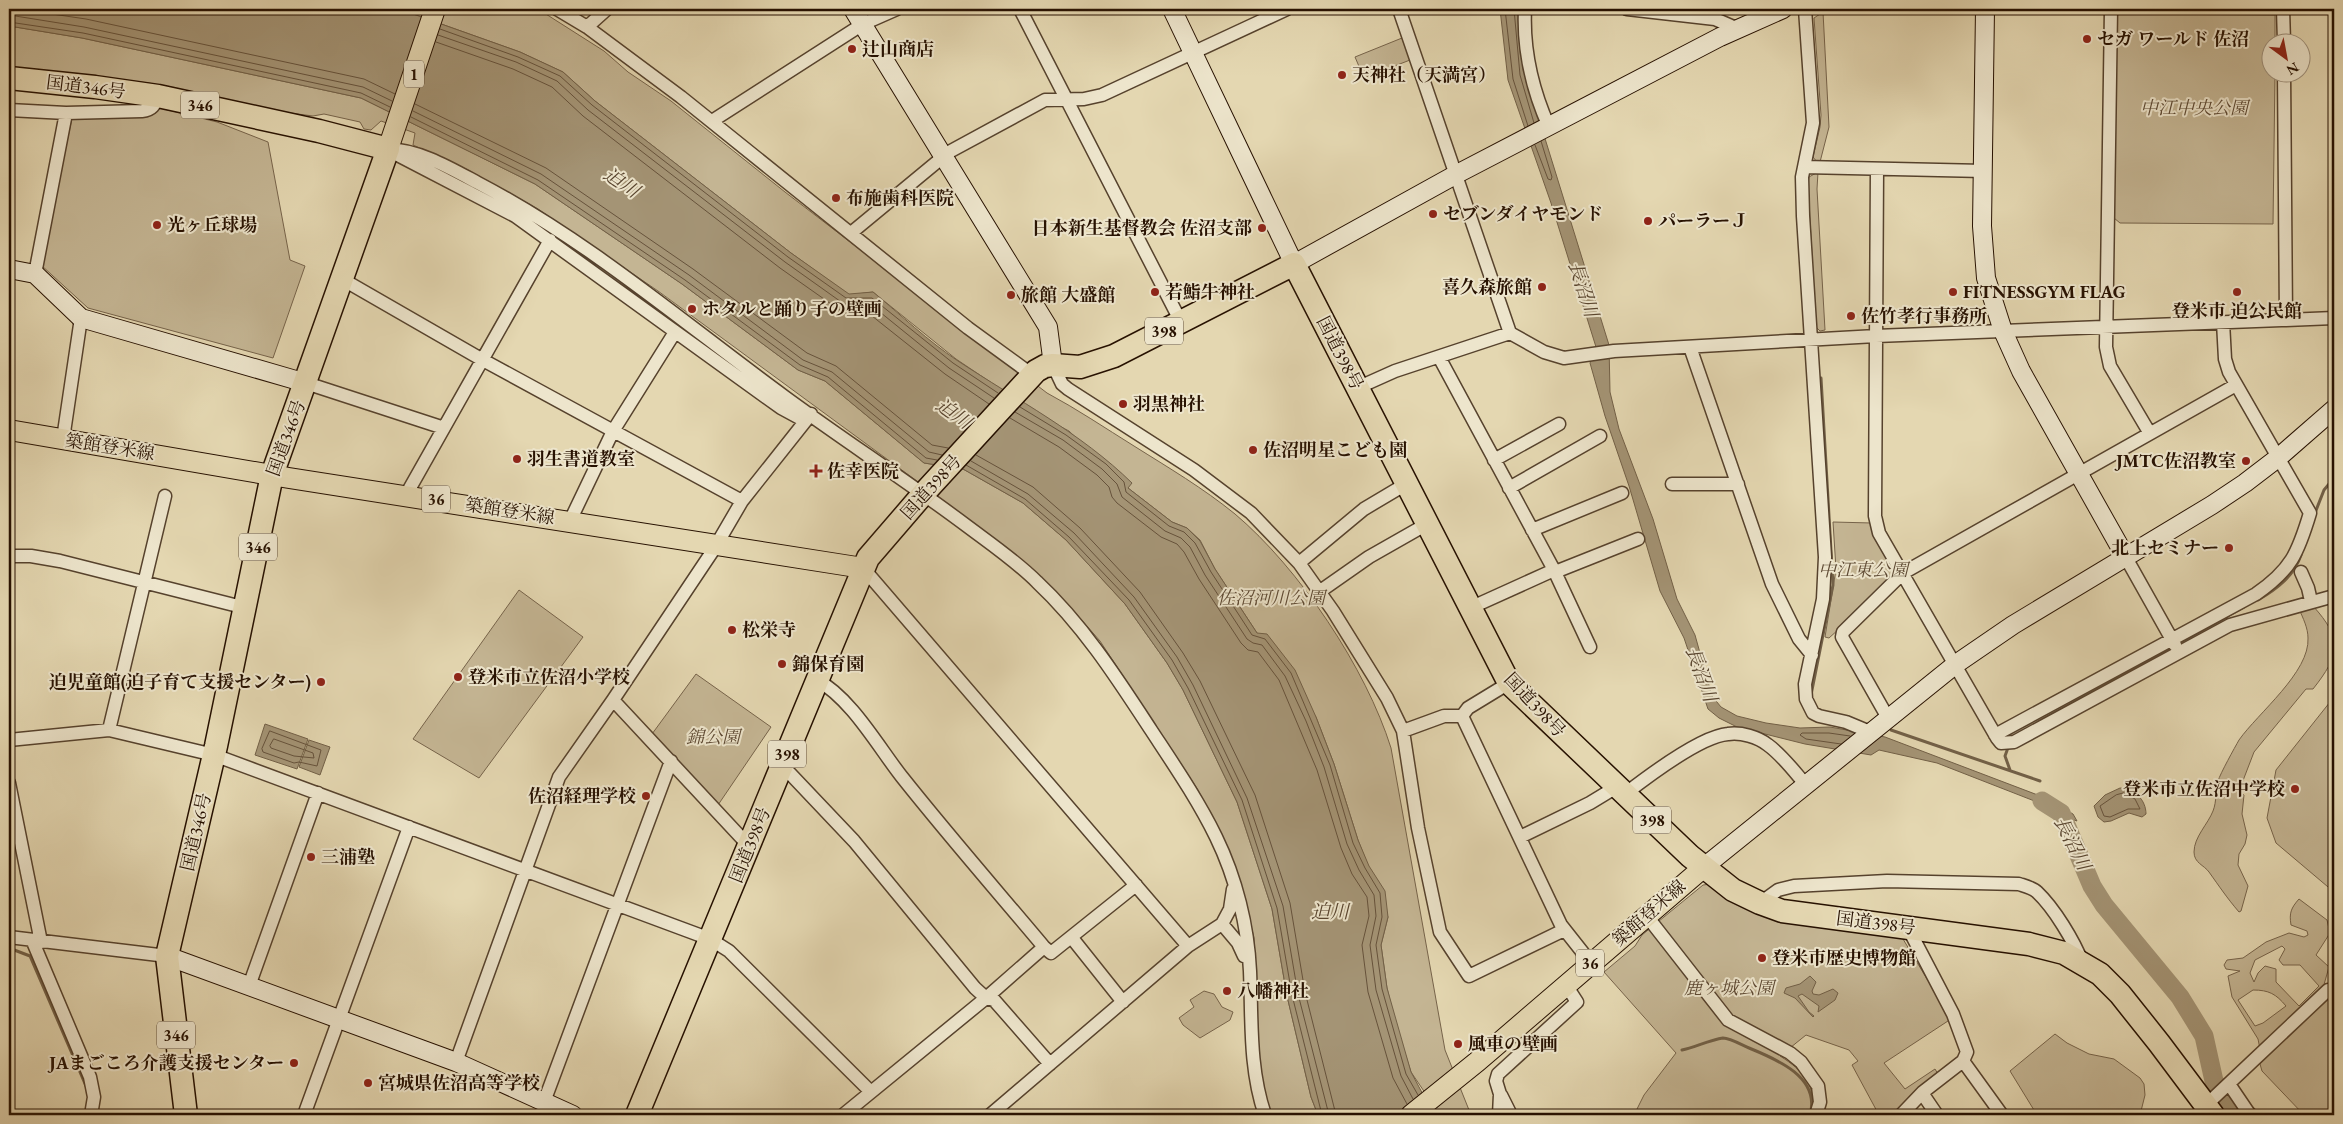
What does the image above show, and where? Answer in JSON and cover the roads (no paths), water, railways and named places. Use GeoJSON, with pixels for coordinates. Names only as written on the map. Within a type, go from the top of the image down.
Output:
{"type":"FeatureCollection","features":[{"type":"Feature","properties":{"kind":"highway","name":"国道346号"},"geometry":{"type":"LineString","coordinates":[[9,78],[158,96],[319,131],[390,144],[272,475],[246,608],[214,755],[167,956],[186,1115]]}},
{"type":"Feature","properties":{"kind":"highway","name":"398"},"geometry":{"type":"LineString","coordinates":[[1055,370],[1080,367],[1114,356],[1294,264]]}},
{"type":"Feature","properties":{"kind":"highway","name":"国道398号"},"geometry":{"type":"LineString","coordinates":[[1294,264],[1509,683],[1621,790],[1733,890],[1760,903],[1782,911],[1812,916],[1907,926],[2048,948],[2082,962],[2100,974],[2120,994],[2211,1106]]}},
{"type":"Feature","properties":{"kind":"highway","name":"国道398号"},"geometry":{"type":"LineString","coordinates":[[637,1115],[868,558],[1030,378],[1044,366],[1055,370]]}},
{"type":"Feature","properties":{"kind":"main road","name":"1"},"geometry":{"type":"LineString","coordinates":[[390,144],[435,9]]}},
{"type":"Feature","properties":{"kind":"main road","name":"築館登米線"},"geometry":{"type":"LineString","coordinates":[[9,430],[272,475],[863,568]]}},
{"type":"Feature","properties":{"kind":"main road","name":"築館登米線"},"geometry":{"type":"LineString","coordinates":[[1411,1115],[1478,1061],[1704,866]]}},
{"type":"Feature","properties":{"kind":"street"},"geometry":{"type":"LineString","coordinates":[[556,9],[587,27],[712,121],[968,328],[1027,371],[1030,378]]}},
{"type":"Feature","properties":{"kind":"street"},"geometry":{"type":"LineString","coordinates":[[587,27],[607,9]]}},
{"type":"Feature","properties":{"kind":"street"},"geometry":{"type":"LineString","coordinates":[[853,9],[945,156],[1048,327],[1055,370],[1062,384],[1194,470],[1251,513],[1299,563],[1387,698],[1402,731],[1418,828],[1440,932],[1470,976],[1564,930]]}},
{"type":"Feature","properties":{"kind":"street"},"geometry":{"type":"LineString","coordinates":[[712,121],[863,24],[897,9]]}},
{"type":"Feature","properties":{"kind":"street"},"geometry":{"type":"LineString","coordinates":[[1020,9],[1181,322]]}},
{"type":"Feature","properties":{"kind":"street"},"geometry":{"type":"LineString","coordinates":[[1172,9],[1294,264],[1455,175],[1738,28],[1783,9]]}},
{"type":"Feature","properties":{"kind":"street"},"geometry":{"type":"LineString","coordinates":[[851,233],[945,156],[1045,100],[1067,100],[1102,95],[1287,9]]}},
{"type":"Feature","properties":{"kind":"street"},"geometry":{"type":"LineString","coordinates":[[1399,9],[1510,333],[1558,358],[1614,351],[1876,336],[2334,318]]}},
{"type":"Feature","properties":{"kind":"street"},"geometry":{"type":"LineString","coordinates":[[1525,9],[1527,46],[1533,79],[1547,128]]}},
{"type":"Feature","properties":{"kind":"street"},"geometry":{"type":"LineString","coordinates":[[1627,9],[1715,19],[1738,28]]}},
{"type":"Feature","properties":{"kind":"street"},"geometry":{"type":"LineString","coordinates":[[1805,9],[1812,124],[1802,177],[1803,216],[1825,557],[1823,599],[1805,684],[1806,699],[1813,713],[1846,722],[1870,732]]}},
{"type":"Feature","properties":{"kind":"street"},"geometry":{"type":"LineString","coordinates":[[1985,9],[1983,261],[1993,303],[2021,371],[2173,640],[2178,654]]}},
{"type":"Feature","properties":{"kind":"street"},"geometry":{"type":"LineString","coordinates":[[2111,9],[2106,347],[2110,366],[2149,432]]}},
{"type":"Feature","properties":{"kind":"street"},"geometry":{"type":"LineString","coordinates":[[2283,9],[2284,32]]}},
{"type":"Feature","properties":{"kind":"street"},"geometry":{"type":"LineString","coordinates":[[2284,82],[2286,320]]}},
{"type":"Feature","properties":{"kind":"street"},"geometry":{"type":"LineString","coordinates":[[9,110],[66,113],[147,110],[155,104],[158,96]]}},
{"type":"Feature","properties":{"kind":"street"},"geometry":{"type":"LineString","coordinates":[[35,274],[66,113]]}},
{"type":"Feature","properties":{"kind":"street"},"geometry":{"type":"LineString","coordinates":[[390,144],[407,161],[515,216],[781,408],[808,418]]}},
{"type":"Feature","properties":{"kind":"street"},"geometry":{"type":"LineString","coordinates":[[390,144],[400,150],[429,158],[523,207],[628,279],[808,418],[924,494],[1036,581],[1085,634],[1138,709],[1189,789],[1216,836],[1234,883],[1245,932],[1250,969],[1252,1052],[1255,1080],[1265,1115]]}},
{"type":"Feature","properties":{"kind":"street"},"geometry":{"type":"LineString","coordinates":[[1804,167],[1984,171]]}},
{"type":"Feature","properties":{"kind":"street"},"geometry":{"type":"LineString","coordinates":[[1877,169],[1875,516],[1879,533],[2003,740]]}},
{"type":"Feature","properties":{"kind":"street"},"geometry":{"type":"LineString","coordinates":[[406,495],[481,359],[550,240]]}},
{"type":"Feature","properties":{"kind":"street"},"geometry":{"type":"LineString","coordinates":[[9,269],[35,274],[81,318],[306,383],[444,428]]}},
{"type":"Feature","properties":{"kind":"street"},"geometry":{"type":"LineString","coordinates":[[342,279],[481,359],[742,502]]}},
{"type":"Feature","properties":{"kind":"street"},"geometry":{"type":"LineString","coordinates":[[63,439],[81,318]]}},
{"type":"Feature","properties":{"kind":"street"},"geometry":{"type":"LineString","coordinates":[[2003,740],[2173,640],[2256,594],[2274,582],[2292,562],[2310,513],[2236,385],[2225,359],[2223,322]]}},
{"type":"Feature","properties":{"kind":"street"},"geometry":{"type":"LineString","coordinates":[[570,521],[613,430],[675,332]]}},
{"type":"Feature","properties":{"kind":"street"},"geometry":{"type":"LineString","coordinates":[[1358,388],[1395,372],[1510,333]]}},
{"type":"Feature","properties":{"kind":"street"},"geometry":{"type":"LineString","coordinates":[[1690,347],[1772,584],[1799,639],[1812,656]]}},
{"type":"Feature","properties":{"kind":"street"},"geometry":{"type":"LineString","coordinates":[[1439,357],[1554,571],[1590,647]]}},
{"type":"Feature","properties":{"kind":"street"},"geometry":{"type":"LineString","coordinates":[[1888,718],[1842,638],[1843,632],[1903,573],[2079,474],[2149,432],[2236,385]]}},
{"type":"Feature","properties":{"kind":"street"},"geometry":{"type":"LineString","coordinates":[[1704,866],[1956,664],[2013,625],[2212,505],[2279,457],[2334,409]]}},
{"type":"Feature","properties":{"kind":"street"},"geometry":{"type":"LineString","coordinates":[[456,1062],[559,777],[613,700],[716,545],[742,502],[808,418]]}},
{"type":"Feature","properties":{"kind":"street"},"geometry":{"type":"LineString","coordinates":[[1494,460],[1559,424]]}},
{"type":"Feature","properties":{"kind":"street"},"geometry":{"type":"LineString","coordinates":[[1509,488],[1600,436]]}},
{"type":"Feature","properties":{"kind":"street"},"geometry":{"type":"LineString","coordinates":[[1299,563],[1364,509],[1406,484]]}},
{"type":"Feature","properties":{"kind":"street"},"geometry":{"type":"LineString","coordinates":[[1672,484],[1738,484]]}},
{"type":"Feature","properties":{"kind":"street"},"geometry":{"type":"LineString","coordinates":[[1532,530],[1622,493]]}},
{"type":"Feature","properties":{"kind":"street"},"geometry":{"type":"LineString","coordinates":[[110,730],[165,496]]}},
{"type":"Feature","properties":{"kind":"street"},"geometry":{"type":"LineString","coordinates":[[1319,592],[1369,557],[1427,524]]}},
{"type":"Feature","properties":{"kind":"street"},"geometry":{"type":"LineString","coordinates":[[1470,608],[1554,571],[1638,539]]}},
{"type":"Feature","properties":{"kind":"street"},"geometry":{"type":"LineString","coordinates":[[9,556],[31,556],[60,560],[246,608]]}},
{"type":"Feature","properties":{"kind":"street"},"geometry":{"type":"LineString","coordinates":[[863,568],[1188,946]]}},
{"type":"Feature","properties":{"kind":"street"},"geometry":{"type":"LineString","coordinates":[[2301,572],[2311,601]]}},
{"type":"Feature","properties":{"kind":"street"},"geometry":{"type":"LineString","coordinates":[[2003,740],[2178,654],[2230,625],[2334,596]]}},
{"type":"Feature","properties":{"kind":"street"},"geometry":{"type":"LineString","coordinates":[[817,680],[834,691],[867,729],[902,777],[1051,953],[1136,885]]}},
{"type":"Feature","properties":{"kind":"street"},"geometry":{"type":"LineString","coordinates":[[1462,716],[1468,708],[1509,683]]}},
{"type":"Feature","properties":{"kind":"street"},"geometry":{"type":"LineString","coordinates":[[613,700],[749,846]]}},
{"type":"Feature","properties":{"kind":"street"},"geometry":{"type":"LineString","coordinates":[[1402,731],[1444,716],[1462,716]]}},
{"type":"Feature","properties":{"kind":"street"},"geometry":{"type":"LineString","coordinates":[[1462,716],[1551,906],[1564,930],[1591,963]]}},
{"type":"Feature","properties":{"kind":"street"},"geometry":{"type":"LineString","coordinates":[[9,740],[110,730],[214,755],[710,939],[729,951],[871,1092]]}},
{"type":"Feature","properties":{"kind":"street"},"geometry":{"type":"LineString","coordinates":[[1520,837],[1621,790],[1715,737],[1728,734],[1743,734],[1768,744],[1805,784]]}},
{"type":"Feature","properties":{"kind":"street"},"geometry":{"type":"LineString","coordinates":[[544,1102],[671,761]]}},
{"type":"Feature","properties":{"kind":"street"},"geometry":{"type":"LineString","coordinates":[[782,765],[854,841],[941,948],[986,998],[994,1000],[1050,1064]]}},
{"type":"Feature","properties":{"kind":"street"},"geometry":{"type":"LineString","coordinates":[[9,784],[37,942],[90,1077],[94,1097],[91,1115]]}},
{"type":"Feature","properties":{"kind":"street"},"geometry":{"type":"LineString","coordinates":[[249,986],[318,792]]}},
{"type":"Feature","properties":{"kind":"street"},"geometry":{"type":"LineString","coordinates":[[304,1115],[409,827]]}},
{"type":"Feature","properties":{"kind":"street"},"geometry":{"type":"LineString","coordinates":[[1760,903],[1778,890],[1794,886],[1887,881],[2019,884],[2036,891],[2046,903],[2072,942],[2082,962]]}},
{"type":"Feature","properties":{"kind":"street"},"geometry":{"type":"LineString","coordinates":[[990,1115],[1188,946],[1222,924],[1230,909],[1234,883]]}},
{"type":"Feature","properties":{"kind":"street"},"geometry":{"type":"LineString","coordinates":[[1646,915],[1728,1020],[1790,1052],[1802,1062],[1818,1086],[1820,1102],[1816,1115]]}},
{"type":"Feature","properties":{"kind":"street"},"geometry":{"type":"LineString","coordinates":[[1222,924],[1238,943],[1250,969]]}},
{"type":"Feature","properties":{"kind":"street"},"geometry":{"type":"LineString","coordinates":[[1901,1115],[1922,1093],[1964,1061],[1967,1052],[1953,1014],[1907,926]]}},
{"type":"Feature","properties":{"kind":"street"},"geometry":{"type":"LineString","coordinates":[[9,938],[167,956],[456,1062],[573,1115]]}},
{"type":"Feature","properties":{"kind":"street"},"geometry":{"type":"LineString","coordinates":[[1072,938],[1123,1002]]}},
{"type":"Feature","properties":{"kind":"street"},"geometry":{"type":"LineString","coordinates":[[843,1115],[986,998],[1044,947]]}},
{"type":"Feature","properties":{"kind":"street"},"geometry":{"type":"LineString","coordinates":[[1511,1115],[1500,1094],[1496,1081],[1498,1074],[1502,1068],[1577,1002],[1566,985]]}},
{"type":"Feature","properties":{"kind":"street"},"geometry":{"type":"LineString","coordinates":[[2211,1106],[2228,1085],[2328,990],[2334,995]]}},
{"type":"Feature","properties":{"kind":"street"},"geometry":{"type":"LineString","coordinates":[[1964,1061],[2002,1115]]}},
{"type":"Feature","properties":{"kind":"street"},"geometry":{"type":"LineString","coordinates":[[2228,1085],[2250,1115]]}},
{"type":"Feature","properties":{"kind":"street"},"geometry":{"type":"LineString","coordinates":[[1922,1093],[1937,1115]]}},
{"type":"Feature","properties":{"kind":"street"},"geometry":{"type":"LineString","coordinates":[[1499,1115],[1500,1094]]}},
{"type":"Feature","properties":{"kind":"water","name":"迫川"},"geometry":{"type":"Polygon","coordinates":[[[9,9],[399,9],[520,52],[563,72],[595,101],[791,253],[849,294],[873,292],[947,353],[1092,448],[1132,483],[1128,488],[1172,522],[1187,528],[1200,541],[1215,569],[1257,633],[1267,634],[1295,670],[1334,764],[1358,840],[1369,866],[1385,891],[1388,917],[1381,945],[1387,988],[1411,1072],[1434,1115],[1318,1115],[1311,1097],[1287,996],[1272,909],[1237,802],[1183,690],[1167,663],[1125,604],[1066,540],[1023,503],[963,469],[924,463],[825,381],[798,370],[682,284],[535,184],[361,98],[82,38],[9,26],[9,9]]]}},
{"type":"Feature","properties":{"kind":"water"},"geometry":{"type":"Polygon","coordinates":[[[1500,9],[1519,9],[1525,74],[1609,345],[1610,392],[1619,429],[1653,519],[1677,599],[1695,635],[1712,696],[1721,707],[1737,716],[1766,723],[1800,728],[1830,727],[1885,737],[2043,797],[2073,814],[2077,821],[2056,814],[2037,802],[1937,763],[1879,750],[1871,755],[1805,744],[1737,727],[1719,718],[1708,709],[1684,638],[1660,591],[1629,486],[1605,416],[1590,363],[1596,347],[1551,203],[1508,80],[1500,9]]]}},
{"type":"Feature","properties":{"kind":"water"},"geometry":{"type":"Polygon","coordinates":[[[265,724],[308,739],[297,769],[255,755],[265,724]]]}},
{"type":"Feature","properties":{"kind":"water"},"geometry":{"type":"Polygon","coordinates":[[[309,740],[330,747],[320,775],[299,767],[309,740]]]}},
{"type":"Feature","properties":{"kind":"water"},"geometry":{"type":"Polygon","coordinates":[[[2120,788],[2139,796],[2144,804],[2146,814],[2142,817],[2129,813],[2104,822],[2098,817],[2094,806],[2105,795],[2120,788]]]}},
{"type":"Feature","properties":{"kind":"water"},"geometry":{"type":"Polygon","coordinates":[[[1810,976],[1816,982],[1812,991],[1813,994],[1819,995],[1833,989],[1838,993],[1835,1000],[1818,1012],[1819,1006],[1802,994],[1798,996],[1813,1017],[1795,998],[1784,993],[1786,988],[1800,984],[1810,976]]]}},
{"type":"Feature","properties":{"kind":"waterway"},"geometry":{"type":"LineString","coordinates":[[1811,695],[1833,585],[1821,378]]}},
{"type":"Feature","properties":{"kind":"waterway"},"geometry":{"type":"LineString","coordinates":[[2315,513],[2324,490],[2334,478]]}},
{"type":"Feature","properties":{"kind":"waterway"},"geometry":{"type":"LineString","coordinates":[[2258,600],[2289,576],[2301,555]]}},
{"type":"Feature","properties":{"kind":"waterway"},"geometry":{"type":"LineString","coordinates":[[2177,644],[2244,607]]}},
{"type":"Feature","properties":{"kind":"waterway"},"geometry":{"type":"LineString","coordinates":[[2038,722],[2172,648]]}},
{"type":"Feature","properties":{"kind":"waterway"},"geometry":{"type":"LineString","coordinates":[[1891,730],[2040,781]]}},
{"type":"Feature","properties":{"kind":"waterway"},"geometry":{"type":"LineString","coordinates":[[2009,745],[2005,756],[2010,770]]}},
{"type":"Feature","properties":{"kind":"waterway","name":"長沼川"},"geometry":{"type":"LineString","coordinates":[[2042,801],[2061,813],[2092,886],[2104,905],[2180,997],[2204,1036],[2214,1081],[2236,1115]]}},
{"type":"Feature","properties":{"kind":"waterway"},"geometry":{"type":"LineString","coordinates":[[9,948],[30,956],[86,1086]]}},
{"type":"Feature","properties":{"kind":"waterway"},"geometry":{"type":"LineString","coordinates":[[1682,1050],[1726,1038],[1783,1064],[1794,1071],[1809,1090],[1812,1102],[1810,1115]]}},
{"type":"Feature","properties":{"kind":"waterway"},"geometry":{"type":"LineString","coordinates":[[2251,1107],[2259,1114],[2257,1115]]}},
{"type":"Feature","properties":{"kind":"place","name":"セガ ワールド 佐沼"},"geometry":{"type":"Point","coordinates":[2087,39]}},
{"type":"Feature","properties":{"kind":"place","name":"辻山商店"},"geometry":{"type":"Point","coordinates":[852,49]}},
{"type":"Feature","properties":{"kind":"place","name":"天神社（天満宮）"},"geometry":{"type":"Point","coordinates":[1342,75]}},
{"type":"Feature","properties":{"kind":"place","name":"布施歯科医院"},"geometry":{"type":"Point","coordinates":[836,198]}},
{"type":"Feature","properties":{"kind":"place","name":"セブンダイヤモンド"},"geometry":{"type":"Point","coordinates":[1433,214]}},
{"type":"Feature","properties":{"kind":"place","name":"パーラーＪ"},"geometry":{"type":"Point","coordinates":[1648,221]}},
{"type":"Feature","properties":{"kind":"place","name":"光ヶ丘球場"},"geometry":{"type":"Point","coordinates":[157,225]}},
{"type":"Feature","properties":{"kind":"place","name":"日本新生基督教会 佐沼支部"},"geometry":{"type":"Point","coordinates":[1262,228]}},
{"type":"Feature","properties":{"kind":"place","name":"喜久森旅館"},"geometry":{"type":"Point","coordinates":[1542,287]}},
{"type":"Feature","properties":{"kind":"place","name":"若鮨牛神社"},"geometry":{"type":"Point","coordinates":[1155,292]}},
{"type":"Feature","properties":{"kind":"place","name":"FITNESSGYM FLAG"},"geometry":{"type":"Point","coordinates":[1953,292]}},
{"type":"Feature","properties":{"kind":"place","name":"登米市 迫公民館"},"geometry":{"type":"Point","coordinates":[2237,292]}},
{"type":"Feature","properties":{"kind":"place","name":"旅館 大盛館"},"geometry":{"type":"Point","coordinates":[1011,295]}},
{"type":"Feature","properties":{"kind":"place","name":"ホタルと踊り子の壁画"},"geometry":{"type":"Point","coordinates":[692,309]}},
{"type":"Feature","properties":{"kind":"place","name":"佐竹孝行事務所"},"geometry":{"type":"Point","coordinates":[1851,316]}},
{"type":"Feature","properties":{"kind":"place","name":"羽黒神社"},"geometry":{"type":"Point","coordinates":[1123,404]}},
{"type":"Feature","properties":{"kind":"place","name":"佐沼明星こども園"},"geometry":{"type":"Point","coordinates":[1253,450]}},
{"type":"Feature","properties":{"kind":"place","name":"羽生書道教室"},"geometry":{"type":"Point","coordinates":[517,459]}},
{"type":"Feature","properties":{"kind":"place","name":"JMTC佐沼教室"},"geometry":{"type":"Point","coordinates":[2246,461]}},
{"type":"Feature","properties":{"kind":"place","name":"佐幸医院"},"geometry":{"type":"Point","coordinates":[816,471]}},
{"type":"Feature","properties":{"kind":"place","name":"北上セミナー"},"geometry":{"type":"Point","coordinates":[2229,548]}},
{"type":"Feature","properties":{"kind":"place","name":"松栄寺"},"geometry":{"type":"Point","coordinates":[732,630]}},
{"type":"Feature","properties":{"kind":"place","name":"錦保育園"},"geometry":{"type":"Point","coordinates":[782,664]}},
{"type":"Feature","properties":{"kind":"place","name":"登米市立佐沼小学校"},"geometry":{"type":"Point","coordinates":[458,677]}},
{"type":"Feature","properties":{"kind":"place","name":"迫児童館(迫子育て支援センター)"},"geometry":{"type":"Point","coordinates":[321,682]}},
{"type":"Feature","properties":{"kind":"place","name":"登米市立佐沼中学校"},"geometry":{"type":"Point","coordinates":[2295,789]}},
{"type":"Feature","properties":{"kind":"place","name":"佐沼経理学校"},"geometry":{"type":"Point","coordinates":[646,796]}},
{"type":"Feature","properties":{"kind":"place","name":"三浦塾"},"geometry":{"type":"Point","coordinates":[311,857]}},
{"type":"Feature","properties":{"kind":"place","name":"登米市歴史博物館"},"geometry":{"type":"Point","coordinates":[1762,958]}},
{"type":"Feature","properties":{"kind":"place","name":"八幡神社"},"geometry":{"type":"Point","coordinates":[1227,991]}},
{"type":"Feature","properties":{"kind":"place","name":"風車の壁画"},"geometry":{"type":"Point","coordinates":[1458,1044]}},
{"type":"Feature","properties":{"kind":"place","name":"JAまごころ介護支援センター"},"geometry":{"type":"Point","coordinates":[294,1063]}},
{"type":"Feature","properties":{"kind":"place","name":"宮城県佐沼高等学校"},"geometry":{"type":"Point","coordinates":[368,1083]}},
{"type":"Feature","properties":{"kind":"park label","name":"中江中央公園"},"geometry":{"type":"Point","coordinates":[2194,108]}},
{"type":"Feature","properties":{"kind":"park label","name":"中江東公園"},"geometry":{"type":"Point","coordinates":[1863,570]}},
{"type":"Feature","properties":{"kind":"park label","name":"佐沼河川公園"},"geometry":{"type":"Point","coordinates":[1271,598]}},
{"type":"Feature","properties":{"kind":"park label","name":"錦公園"},"geometry":{"type":"Point","coordinates":[713,737]}},
{"type":"Feature","properties":{"kind":"park label","name":"鹿ヶ城公園"},"geometry":{"type":"Point","coordinates":[1729,988]}}]}
